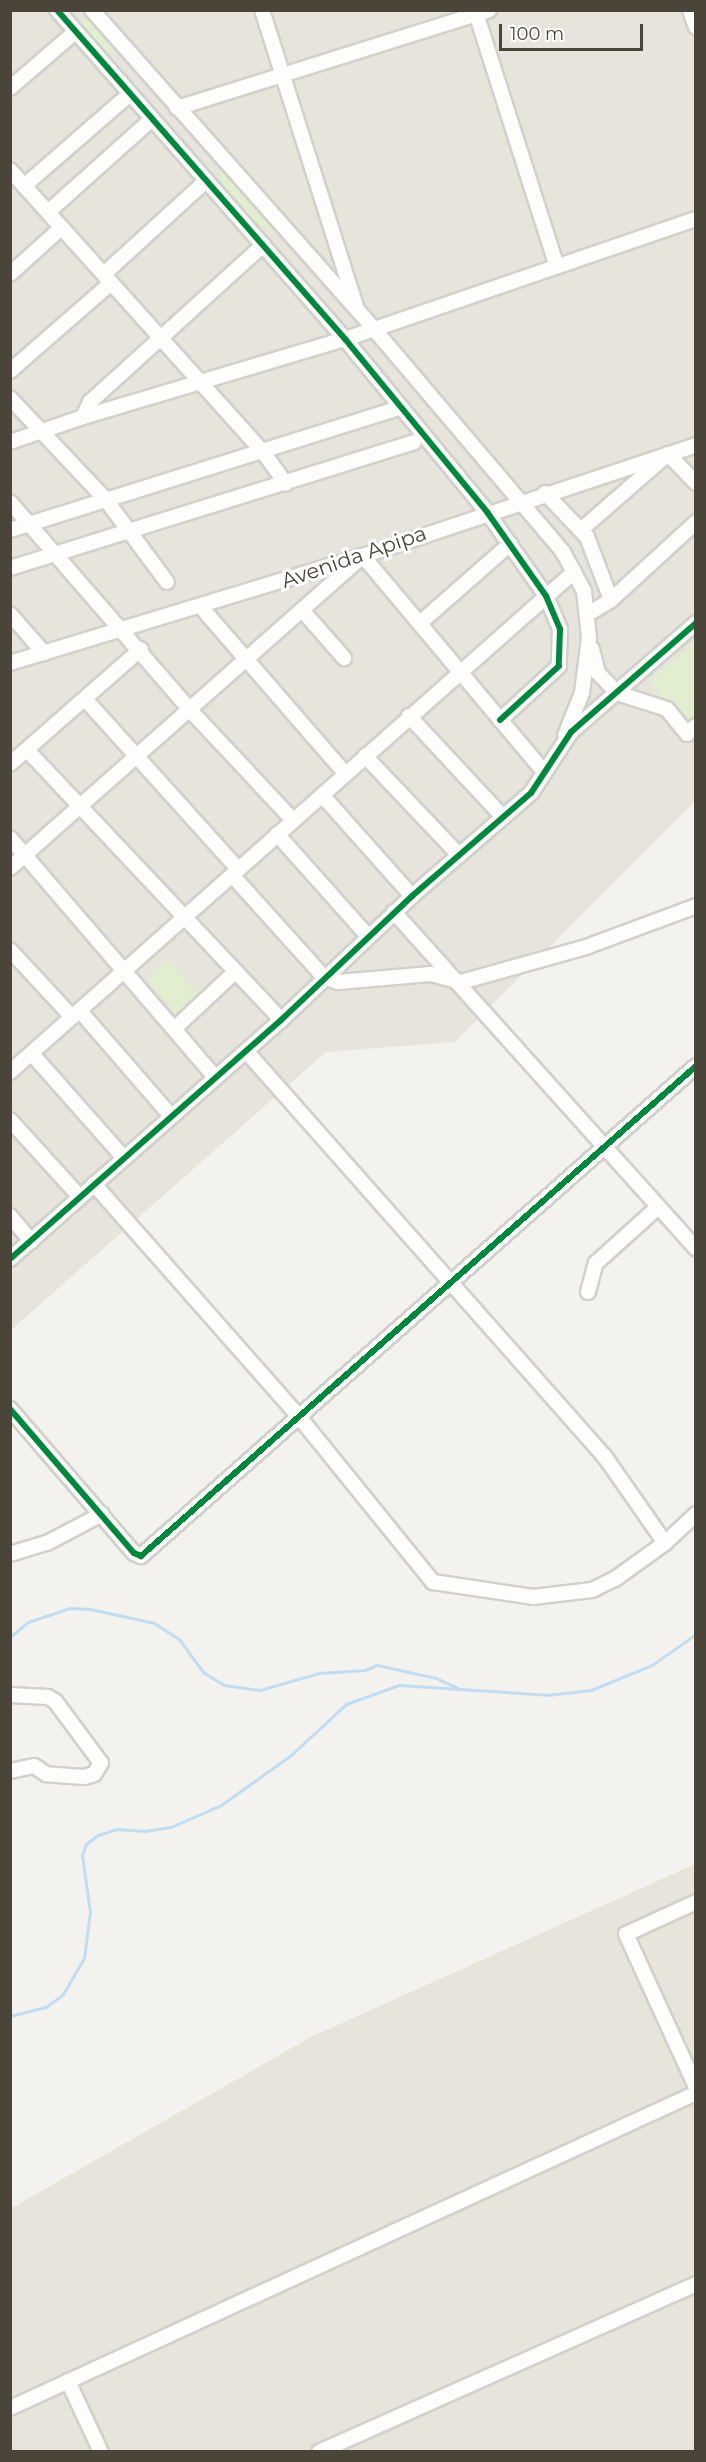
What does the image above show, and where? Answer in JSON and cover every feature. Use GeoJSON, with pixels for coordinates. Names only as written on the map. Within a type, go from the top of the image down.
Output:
{"type":"FeatureCollection","features":[{"type":"Feature","properties":{"kind":"street"},"geometry":{"type":"LineString","coordinates":[[57,10],[345,339],[487,512],[546,596],[560,629],[558,666],[554,674],[500,720]]}},
{"type":"Feature","properties":{"kind":"street"},"geometry":{"type":"LineString","coordinates":[[10,1259],[246,1051],[394,912],[531,793],[562,742],[582,693],[589,638],[584,591],[574,572],[522,500],[92,10]]}},
{"type":"Feature","properties":{"kind":"street"},"geometry":{"type":"LineString","coordinates":[[262,10],[357,311]]}},
{"type":"Feature","properties":{"kind":"street"},"geometry":{"type":"LineString","coordinates":[[690,10],[696,27]]}},
{"type":"Feature","properties":{"kind":"street"},"geometry":{"type":"LineString","coordinates":[[177,108],[480,12],[556,264]]}},
{"type":"Feature","properties":{"kind":"street"},"geometry":{"type":"LineString","coordinates":[[10,88],[75,32]]}},
{"type":"Feature","properties":{"kind":"street"},"geometry":{"type":"LineString","coordinates":[[24,186],[130,94]]}},
{"type":"Feature","properties":{"kind":"street"},"geometry":{"type":"LineString","coordinates":[[48,212],[152,119]]}},
{"type":"Feature","properties":{"kind":"street"},"geometry":{"type":"LineString","coordinates":[[11,173],[202,384],[263,453],[286,484]]}},
{"type":"Feature","properties":{"kind":"street"},"geometry":{"type":"LineString","coordinates":[[10,371],[206,181]]}},
{"type":"Feature","properties":{"kind":"street"},"geometry":{"type":"LineString","coordinates":[[10,442],[83,417],[202,384],[345,339],[556,264],[696,219]]}},
{"type":"Feature","properties":{"kind":"street"},"geometry":{"type":"LineString","coordinates":[[10,274],[61,228]]}},
{"type":"Feature","properties":{"kind":"street"},"geometry":{"type":"LineString","coordinates":[[83,417],[90,402],[263,245]]}},
{"type":"Feature","properties":{"kind":"street"},"geometry":{"type":"LineString","coordinates":[[10,398],[106,500],[132,533],[137,546],[167,582]]}},
{"type":"Feature","properties":{"kind":"street"},"geometry":{"type":"LineString","coordinates":[[10,530],[263,453],[400,408]]}},
{"type":"Feature","properties":{"kind":"street"},"geometry":{"type":"LineString","coordinates":[[10,568],[132,533],[414,442]]}},
{"type":"Feature","properties":{"kind":"street","name":"Avenida Apipa"},"geometry":{"type":"LineString","coordinates":[[10,663],[201,607],[363,556],[545,492],[696,445]]}},
{"type":"Feature","properties":{"kind":"street"},"geometry":{"type":"LineString","coordinates":[[582,529],[668,454],[696,483]]}},
{"type":"Feature","properties":{"kind":"street"},"geometry":{"type":"LineString","coordinates":[[545,492],[582,529],[600,565],[610,600]]}},
{"type":"Feature","properties":{"kind":"street"},"geometry":{"type":"LineString","coordinates":[[10,502],[121,631],[141,649],[189,709],[293,820]]}},
{"type":"Feature","properties":{"kind":"street"},"geometry":{"type":"LineString","coordinates":[[588,614],[610,600],[696,522]]}},
{"type":"Feature","properties":{"kind":"street"},"geometry":{"type":"LineString","coordinates":[[420,623],[510,544]]}},
{"type":"Feature","properties":{"kind":"street"},"geometry":{"type":"LineString","coordinates":[[10,868],[363,556],[544,772]]}},
{"type":"Feature","properties":{"kind":"street"},"geometry":{"type":"LineString","coordinates":[[12,1068],[32,1054],[459,671],[574,572]]}},
{"type":"Feature","properties":{"kind":"street"},"geometry":{"type":"LineString","coordinates":[[201,607],[345,774]]}},
{"type":"Feature","properties":{"kind":"street"},"geometry":{"type":"LineString","coordinates":[[302,610],[344,657]]}},
{"type":"Feature","properties":{"kind":"street"},"geometry":{"type":"LineString","coordinates":[[10,614],[44,652]]}},
{"type":"Feature","properties":{"kind":"street"},"geometry":{"type":"LineString","coordinates":[[562,742],[694,627]]}},
{"type":"Feature","properties":{"kind":"street"},"geometry":{"type":"LineString","coordinates":[[589,638],[598,672],[616,693],[660,705],[687,734],[696,726]]}},
{"type":"Feature","properties":{"kind":"street"},"geometry":{"type":"LineString","coordinates":[[10,764],[141,649]]}},
{"type":"Feature","properties":{"kind":"street"},"geometry":{"type":"LineString","coordinates":[[85,699],[324,977],[346,982],[431,974],[461,982],[606,941],[696,906]]}},
{"type":"Feature","properties":{"kind":"street"},"geometry":{"type":"LineString","coordinates":[[409,716],[504,817]]}},
{"type":"Feature","properties":{"kind":"street"},"geometry":{"type":"LineString","coordinates":[[27,750],[186,915],[280,1020]]}},
{"type":"Feature","properties":{"kind":"street"},"geometry":{"type":"LineString","coordinates":[[365,756],[459,855]]}},
{"type":"Feature","properties":{"kind":"street"},"geometry":{"type":"LineString","coordinates":[[322,795],[412,896]]}},
{"type":"Feature","properties":{"kind":"street"},"geometry":{"type":"LineString","coordinates":[[278,834],[368,936]]}},
{"type":"Feature","properties":{"kind":"street"},"geometry":{"type":"LineString","coordinates":[[10,838],[126,970],[216,1078]]}},
{"type":"Feature","properties":{"kind":"street"},"geometry":{"type":"LineString","coordinates":[[394,912],[418,943],[461,982],[605,1148],[696,1248]]}},
{"type":"Feature","properties":{"kind":"street"},"geometry":{"type":"LineString","coordinates":[[10,950],[76,1014],[171,1116]]}},
{"type":"Feature","properties":{"kind":"street"},"geometry":{"type":"LineString","coordinates":[[175,1028],[236,971]]}},
{"type":"Feature","properties":{"kind":"street"},"geometry":{"type":"LineString","coordinates":[[246,1051],[605,1457],[665,1543]]}},
{"type":"Feature","properties":{"kind":"street"},"geometry":{"type":"LineString","coordinates":[[32,1054],[124,1158]]}},
{"type":"Feature","properties":{"kind":"street"},"geometry":{"type":"LineString","coordinates":[[10,1409],[134,1553],[141,1556],[696,1066]]}},
{"type":"Feature","properties":{"kind":"street"},"geometry":{"type":"LineString","coordinates":[[10,1120],[80,1197]]}},
{"type":"Feature","properties":{"kind":"street"},"geometry":{"type":"LineString","coordinates":[[94,1184],[300,1418],[433,1582],[502,1594],[566,1596],[615,1579],[665,1543],[696,1514]]}},
{"type":"Feature","properties":{"kind":"street"},"geometry":{"type":"LineString","coordinates":[[588,1292],[596,1263],[658,1207]]}},
{"type":"Feature","properties":{"kind":"street"},"geometry":{"type":"LineString","coordinates":[[10,1216],[31,1241]]}},
{"type":"Feature","properties":{"kind":"street"},"geometry":{"type":"LineString","coordinates":[[10,1554],[46,1543],[102,1514]]}},
{"type":"Feature","properties":{"kind":"street"},"geometry":{"type":"LineString","coordinates":[[10,1695],[48,1697],[55,1701],[101,1763],[94,1774],[85,1777],[46,1774],[34,1766],[10,1770]]}},
{"type":"Feature","properties":{"kind":"street"},"geometry":{"type":"LineString","coordinates":[[696,1902],[626,1934],[696,2087]]}},
{"type":"Feature","properties":{"kind":"street"},"geometry":{"type":"LineString","coordinates":[[10,2408],[696,2093]]}},
{"type":"Feature","properties":{"kind":"street"},"geometry":{"type":"LineString","coordinates":[[319,2451],[696,2284]]}},
{"type":"Feature","properties":{"kind":"street"},"geometry":{"type":"LineString","coordinates":[[68,2381],[101,2451]]}},
{"type":"Feature","properties":{"kind":"shaded area"},"geometry":{"type":"Polygon","coordinates":[[[11,11],[695,11],[695,801],[455,1042],[326,1052],[11,1330],[11,11]]]}},
{"type":"Feature","properties":{"kind":"shaded area"},"geometry":{"type":"Polygon","coordinates":[[[695,1864],[695,2451],[11,2451],[10,2209],[311,2037],[695,1864]]]}},
{"type":"Feature","properties":{"kind":"green space"},"geometry":{"type":"Polygon","coordinates":[[[89,19],[111,46],[114,53],[111,57],[106,57],[80,26],[80,20],[89,19]]]}},
{"type":"Feature","properties":{"kind":"green space"},"geometry":{"type":"Polygon","coordinates":[[[221,170],[274,230],[260,226],[224,191],[215,179],[221,170]]]}},
{"type":"Feature","properties":{"kind":"green space"},"geometry":{"type":"Polygon","coordinates":[[[695,642],[695,719],[688,726],[649,681],[695,642]]]}},
{"type":"Feature","properties":{"kind":"green space"},"geometry":{"type":"Polygon","coordinates":[[[168,960],[199,995],[178,1014],[146,979],[168,960]]]}},
{"type":"Feature","properties":{"kind":"waterway"},"geometry":{"type":"LineString","coordinates":[[10,1637],[28,1622],[70,1608],[90,1609],[154,1623],[179,1639],[203,1672],[224,1685],[260,1690],[319,1673],[365,1670],[377,1665],[436,1678],[457,1688]]}},
{"type":"Feature","properties":{"kind":"waterway"},"geometry":{"type":"LineString","coordinates":[[10,2016],[46,2007],[63,1994],[84,1958],[90,1912],[82,1855],[86,1844],[98,1835],[117,1829],[145,1831],[171,1827],[221,1805],[291,1755],[346,1704],[399,1685],[548,1695],[591,1690],[652,1665],[696,1634]]}},
{"type":"Feature","properties":{"kind":"cycle path"},"geometry":{"type":"LineString","coordinates":[[57,10],[345,339],[487,512],[546,596],[560,629],[559,666],[500,720]]}},
{"type":"Feature","properties":{"kind":"cycle path"},"geometry":{"type":"LineString","coordinates":[[10,1259],[281,1020],[412,896],[531,793],[571,732],[696,623]]}},
{"type":"Feature","properties":{"kind":"cycle path"},"geometry":{"type":"LineString","coordinates":[[10,1409],[134,1553],[141,1556],[696,1066]]}}]}
